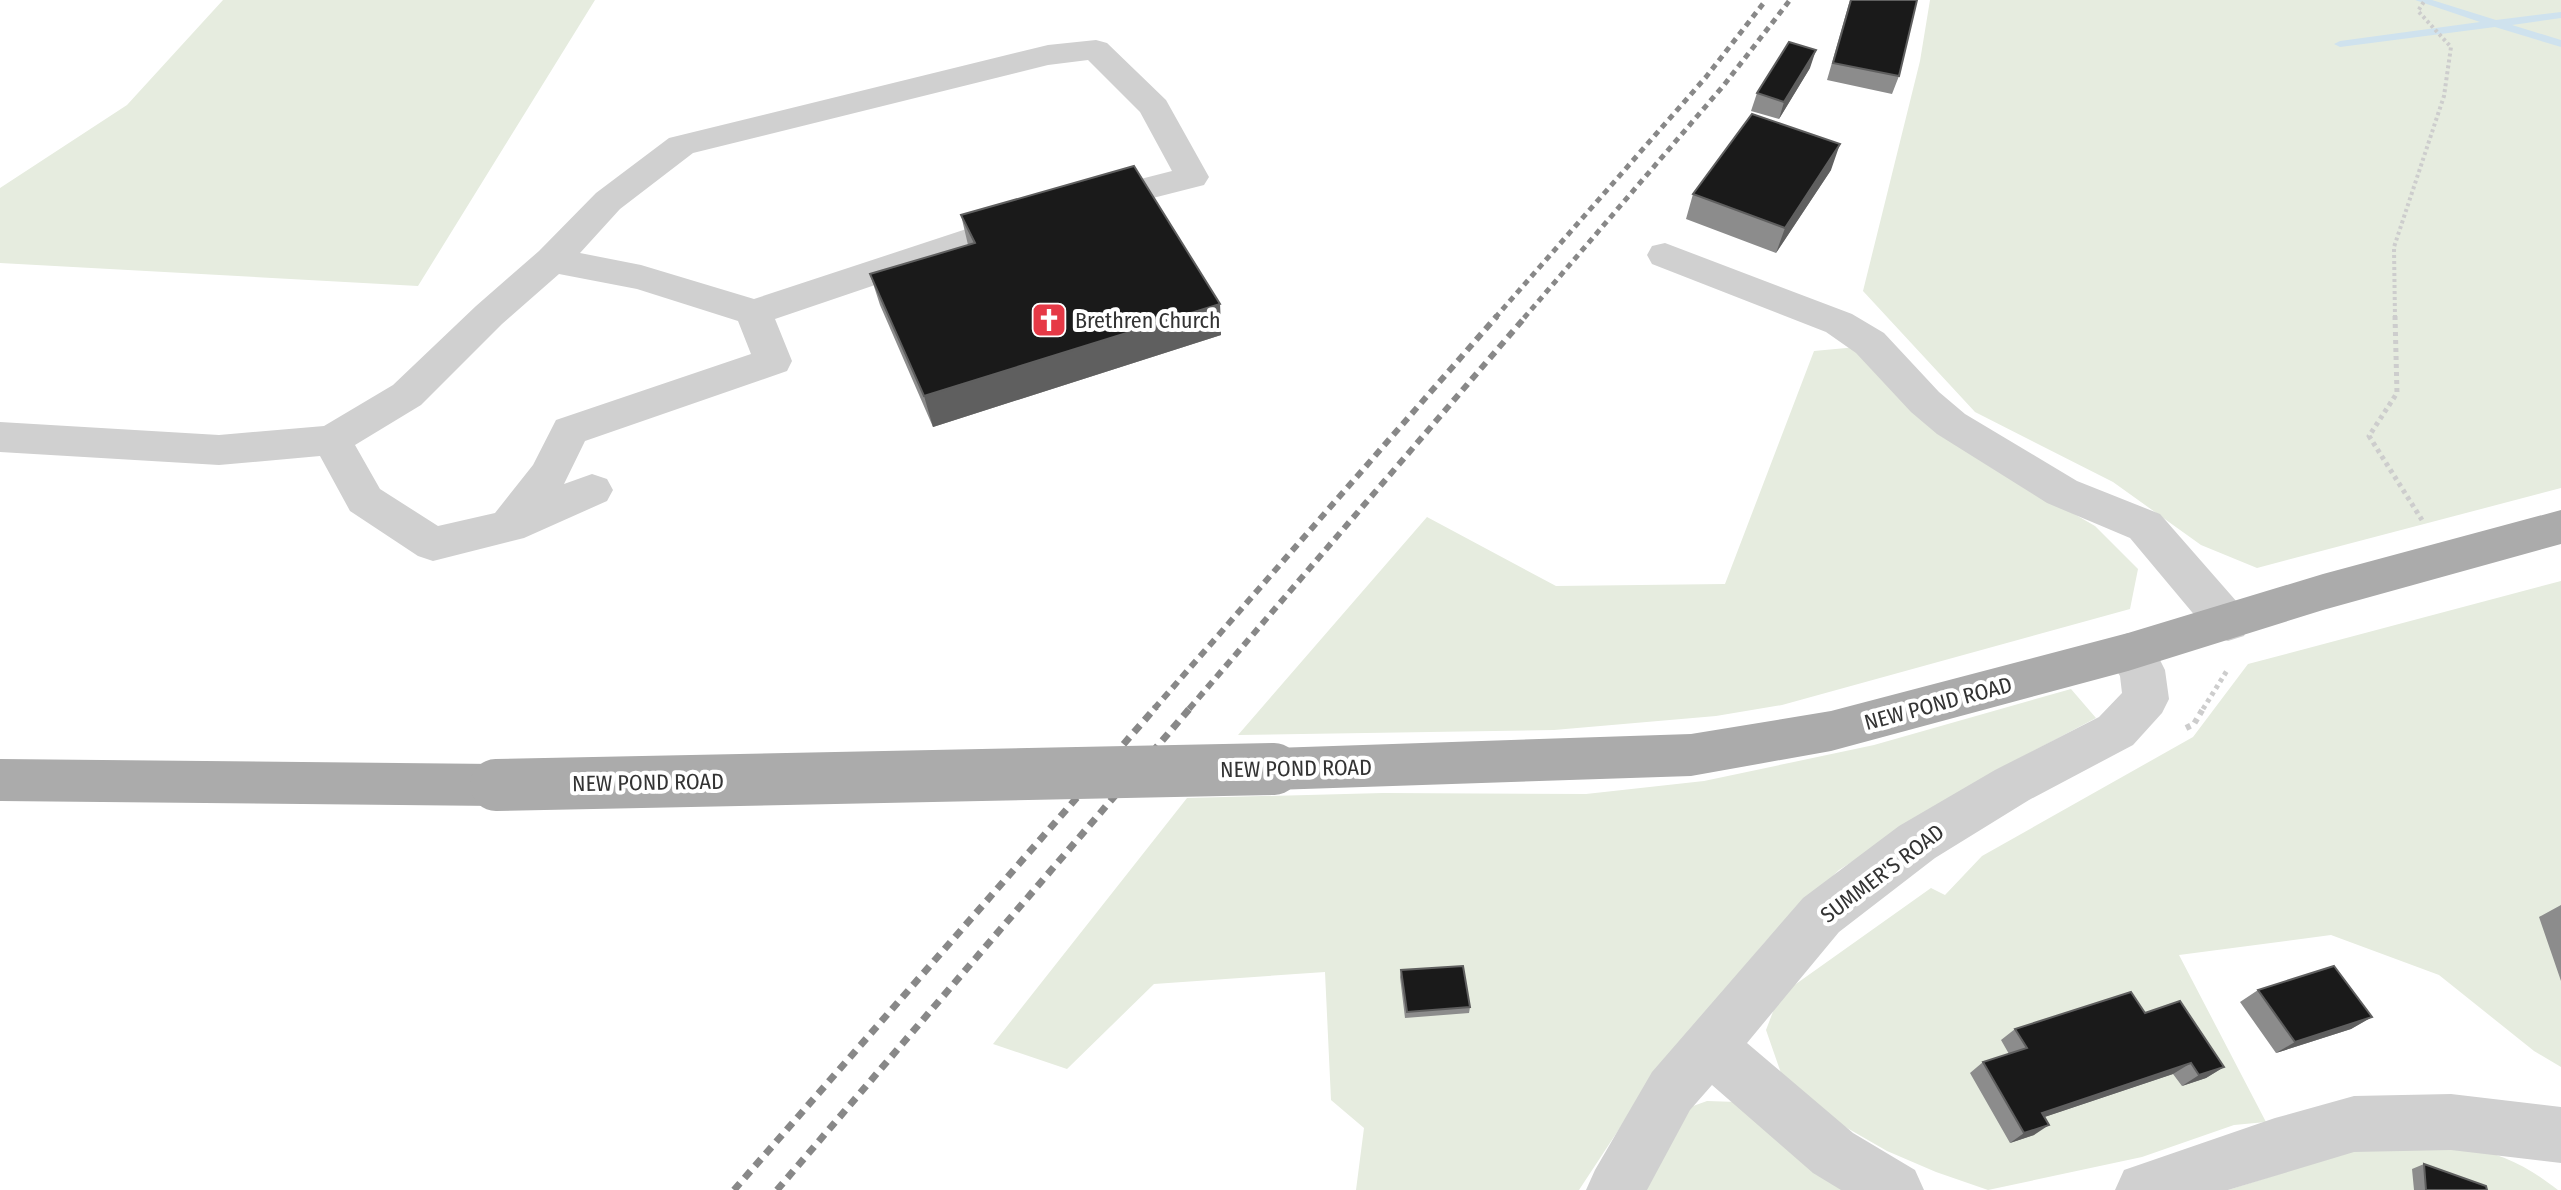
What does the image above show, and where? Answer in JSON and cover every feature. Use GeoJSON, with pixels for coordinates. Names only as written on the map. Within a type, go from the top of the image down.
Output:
{"type":"FeatureCollection","features":[{"type":"Feature","properties":{"kind":"main road","name":"NEW POND ROAD"},"geometry":{"type":"LineString","coordinates":[[0,780],[496,785],[1274,769],[1691,755],[1831,731],[2128,652],[2450,556],[2561,527]]}},
{"type":"Feature","properties":{"kind":"street"},"geometry":{"type":"LineString","coordinates":[[0,437],[219,450],[332,440],[407,395],[489,315],[552,260],[608,201],[681,145],[1048,55],[1096,50],[1154,107],[1192,177],[993,231],[754,313],[641,277],[552,260]]}},
{"type":"Feature","properties":{"kind":"street"},"geometry":{"type":"LineString","coordinates":[[1665,255],[1839,323],[1870,343],[1925,402],[1951,424],[2062,492],[2145,526],[2228,623]]}},
{"type":"Feature","properties":{"kind":"street"},"geometry":{"type":"LineString","coordinates":[[509,526],[549,474],[570,431],[773,361],[754,313]]}},
{"type":"Feature","properties":{"kind":"street"},"geometry":{"type":"LineString","coordinates":[[332,440],[365,500],[433,544],[509,526],[592,490]]}},
{"type":"Feature","properties":{"kind":"street","name":"SUMMER'S ROAD"},"geometry":{"type":"LineString","coordinates":[[1615,1190],[1671,1091],[1821,915],[1917,842],[2012,785],[2116,731],[2146,699],[2142,670],[2128,652]]}},
{"type":"Feature","properties":{"kind":"street"},"geometry":{"type":"LineString","coordinates":[[1709,1046],[1833,1153],[1895,1190]]}},
{"type":"Feature","properties":{"kind":"street"},"geometry":{"type":"LineString","coordinates":[[2144,1190],[2275,1146],[2354,1124],[2451,1122],[2561,1135]]}},
{"type":"Feature","properties":{"kind":"path"},"geometry":{"type":"LineString","coordinates":[[2424,2],[2418,11],[2451,47],[2444,96],[2394,247],[2397,393],[2369,436],[2421,520],[2450,556]]}},
{"type":"Feature","properties":{"kind":"shaded area"},"geometry":{"type":"Polygon","coordinates":[[[223,0],[595,0],[418,286],[0,263],[0,188],[127,105],[223,0]]]}},
{"type":"Feature","properties":{"kind":"shaded area"},"geometry":{"type":"Polygon","coordinates":[[[1930,0],[2561,0],[2561,488],[2257,568],[2201,545],[2113,482],[1975,412],[1863,291],[1920,61],[1930,0]]]}},
{"type":"Feature","properties":{"kind":"shaded area"},"geometry":{"type":"Polygon","coordinates":[[[1857,347],[1974,456],[2095,526],[2138,569],[2130,609],[1782,705],[1716,716],[1554,730],[1238,735],[1427,517],[1556,586],[1725,584],[1814,351],[1857,347]]]}},
{"type":"Feature","properties":{"kind":"shaded area"},"geometry":{"type":"Polygon","coordinates":[[[2561,581],[2561,1067],[2534,1051],[2439,975],[2331,935],[2179,955],[2266,1122],[2234,1125],[2142,1157],[1988,1190],[1887,1151],[1821,1113],[1781,1073],[1766,1030],[1779,996],[1931,888],[1945,895],[1982,856],[2193,737],[2248,664],[2561,581]]]}},
{"type":"Feature","properties":{"kind":"shaded area"},"geometry":{"type":"Polygon","coordinates":[[[2071,689],[2096,718],[1990,774],[1839,870],[1765,942],[1654,1076],[1579,1190],[1356,1190],[1364,1128],[1331,1100],[1325,972],[1154,984],[1067,1069],[993,1044],[1187,798],[1383,793],[1586,794],[1704,781],[1874,745],[2071,689]]]}},
{"type":"Feature","properties":{"kind":"shaded area"},"geometry":{"type":"Polygon","coordinates":[[[1707,1101],[1737,1102],[1858,1190],[1638,1190],[1682,1110],[1707,1101]]]}},
{"type":"Feature","properties":{"kind":"shaded area"},"geometry":{"type":"Polygon","coordinates":[[[2384,1141],[2476,1149],[2515,1163],[2558,1190],[2228,1190],[2384,1141]]]}},
{"type":"Feature","properties":{"kind":"building"},"geometry":{"type":"Polygon","coordinates":[[[1851,0],[1917,0],[1899,76],[1833,63],[1851,0]]]}},
{"type":"Feature","properties":{"kind":"building"},"geometry":{"type":"Polygon","coordinates":[[[1789,42],[1816,50],[1784,102],[1757,93],[1789,42]]]}},
{"type":"Feature","properties":{"kind":"building"},"geometry":{"type":"Polygon","coordinates":[[[1752,114],[1840,144],[1785,228],[1693,194],[1752,114]]]}},
{"type":"Feature","properties":{"kind":"building","name":"Brethren Church"},"geometry":{"type":"Polygon","coordinates":[[[1134,166],[1220,304],[924,396],[870,274],[975,243],[961,215],[1134,166]]]}},
{"type":"Feature","properties":{"kind":"building"},"geometry":{"type":"Polygon","coordinates":[[[1463,966],[1470,1007],[1407,1012],[1401,970],[1463,966]]]}},
{"type":"Feature","properties":{"kind":"building"},"geometry":{"type":"Polygon","coordinates":[[[2334,966],[2372,1017],[2295,1042],[2258,990],[2334,966]]]}},
{"type":"Feature","properties":{"kind":"building"},"geometry":{"type":"Polygon","coordinates":[[[2131,992],[2145,1013],[2180,1001],[2224,1067],[2199,1075],[2191,1063],[2042,1113],[2049,1125],[2024,1133],[1983,1062],[2027,1048],[2015,1029],[2131,992]]]}},
{"type":"Feature","properties":{"kind":"building"},"geometry":{"type":"Polygon","coordinates":[[[2424,1164],[2486,1186],[2487,1190],[2426,1190],[2424,1164]]]}},
{"type":"Feature","properties":{"kind":"waterway"},"geometry":{"type":"LineString","coordinates":[[2421,0],[2496,24]]}},
{"type":"Feature","properties":{"kind":"waterway"},"geometry":{"type":"LineString","coordinates":[[2496,24],[2561,15]]}},
{"type":"Feature","properties":{"kind":"waterway"},"geometry":{"type":"LineString","coordinates":[[2340,44],[2496,24]]}},
{"type":"Feature","properties":{"kind":"waterway"},"geometry":{"type":"LineString","coordinates":[[2496,24],[2561,44]]}},
{"type":"Feature","properties":{"kind":"railway"},"geometry":{"type":"LineString","coordinates":[[1495,318],[1706,77],[1766,0]]}},
{"type":"Feature","properties":{"kind":"railway"},"geometry":{"type":"LineString","coordinates":[[1524,318],[1724,85],[1790,0]]}},
{"type":"Feature","properties":{"kind":"railway"},"geometry":{"type":"LineString","coordinates":[[1154,709],[1497,316]]}},
{"type":"Feature","properties":{"kind":"railway"},"geometry":{"type":"LineString","coordinates":[[1189,709],[1526,316]]}},
{"type":"Feature","properties":{"kind":"railway"},"geometry":{"type":"LineString","coordinates":[[734,1190],[1156,707]]}},
{"type":"Feature","properties":{"kind":"railway"},"geometry":{"type":"LineString","coordinates":[[777,1190],[1191,707]]}},
{"type":"Feature","properties":{"kind":"place","name":"Brethren Church"},"geometry":{"type":"Point","coordinates":[1049,320]}}]}
